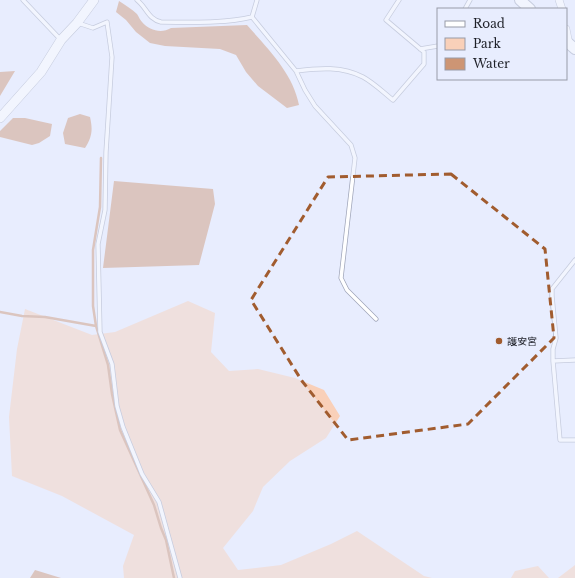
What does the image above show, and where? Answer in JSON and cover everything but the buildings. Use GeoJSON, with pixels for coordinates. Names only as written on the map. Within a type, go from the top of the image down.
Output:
{"type":"FeatureCollection","features":[{"type":"Feature","properties":{"kind":"street"},"geometry":{"type":"LineString","coordinates":[[0,118],[41,72],[61,40],[77,23],[94,0]]}},
{"type":"Feature","properties":{"kind":"street"},"geometry":{"type":"LineString","coordinates":[[567,33],[570,45]]}},
{"type":"Feature","properties":{"kind":"lane"},"geometry":{"type":"LineString","coordinates":[[23,0],[61,40]]}},
{"type":"Feature","properties":{"kind":"lane"},"geometry":{"type":"LineString","coordinates":[[137,0],[141,3],[153,20],[162,22],[216,22],[252,17]]}},
{"type":"Feature","properties":{"kind":"lane"},"geometry":{"type":"LineString","coordinates":[[252,17],[257,0]]}},
{"type":"Feature","properties":{"kind":"lane"},"geometry":{"type":"LineString","coordinates":[[296,71],[324,68],[344,70],[363,78],[393,100],[424,64],[424,52],[386,20],[399,0]]}},
{"type":"Feature","properties":{"kind":"lane"},"geometry":{"type":"LineString","coordinates":[[252,17],[296,71],[304,90],[314,106],[351,145],[355,158],[341,278],[347,290],[376,319]]}},
{"type":"Feature","properties":{"kind":"lane"},"geometry":{"type":"LineString","coordinates":[[77,23],[93,28],[107,22],[112,57],[106,152],[105,210],[98,244],[100,332],[112,364],[117,406],[123,427],[142,474],[159,502],[180,578]]}},
{"type":"Feature","properties":{"kind":"lane"},"geometry":{"type":"LineString","coordinates":[[420,49],[437,46]]}},
{"type":"Feature","properties":{"kind":"lane"},"geometry":{"type":"LineString","coordinates":[[575,260],[552,289],[556,338],[553,349],[553,362],[560,440],[575,440]]}},
{"type":"Feature","properties":{"kind":"lane"},"geometry":{"type":"LineString","coordinates":[[553,362],[575,360]]}},
{"type":"Feature","properties":{"kind":"highlighted area"},"geometry":{"type":"Polygon","coordinates":[[[451,174],[545,249],[554,338],[468,424],[348,440],[302,381],[251,300],[328,177],[451,174]]]}},
{"type":"Feature","properties":{"kind":"green space"},"geometry":{"type":"Polygon","coordinates":[[[188,301],[215,313],[211,352],[229,371],[258,369],[295,378],[324,390],[340,416],[326,438],[290,461],[263,487],[253,511],[223,548],[238,570],[281,565],[331,544],[357,531],[424,576],[432,578],[124,578],[123,566],[134,535],[62,496],[12,476],[9,417],[17,349],[25,309],[92,335],[115,332],[188,301]]]}},
{"type":"Feature","properties":{"kind":"green space"},"geometry":{"type":"Polygon","coordinates":[[[575,565],[575,578],[558,578],[575,565]]]}},
{"type":"Feature","properties":{"kind":"green space"},"geometry":{"type":"Polygon","coordinates":[[[538,566],[549,578],[511,578],[515,571],[538,566]]]}},
{"type":"Feature","properties":{"kind":"water"},"geometry":{"type":"Polygon","coordinates":[[[119,1],[135,12],[145,25],[159,31],[171,28],[247,25],[279,62],[291,82],[299,105],[287,108],[258,86],[246,72],[236,55],[220,49],[165,46],[150,43],[136,32],[126,20],[116,12],[119,1]]]}},
{"type":"Feature","properties":{"kind":"water"},"geometry":{"type":"Polygon","coordinates":[[[15,71],[0,96],[0,72],[15,71]]]}},
{"type":"Feature","properties":{"kind":"water"},"geometry":{"type":"Polygon","coordinates":[[[80,114],[90,117],[91,122],[92,130],[85,148],[65,144],[63,133],[68,118],[80,114]]]}},
{"type":"Feature","properties":{"kind":"water"},"geometry":{"type":"Polygon","coordinates":[[[13,118],[25,118],[52,124],[50,136],[39,143],[32,145],[0,137],[0,131],[13,118]]]}},
{"type":"Feature","properties":{"kind":"water"},"geometry":{"type":"Polygon","coordinates":[[[114,181],[213,189],[215,204],[199,265],[103,268],[114,181]]]}},
{"type":"Feature","properties":{"kind":"water"},"geometry":{"type":"Polygon","coordinates":[[[35,570],[61,578],[30,578],[35,570]]]}},
{"type":"Feature","properties":{"kind":"waterway"},"geometry":{"type":"LineString","coordinates":[[101,158],[100,207],[93,250],[93,306],[96,326],[108,365],[112,394],[120,430],[154,505],[166,540],[174,578]]}},
{"type":"Feature","properties":{"kind":"waterway"},"geometry":{"type":"LineString","coordinates":[[0,312],[22,316],[45,317],[96,326]]}},
{"type":"Feature","properties":{"kind":"place","name":"護安宮"},"geometry":{"type":"Point","coordinates":[499,341]}}]}
